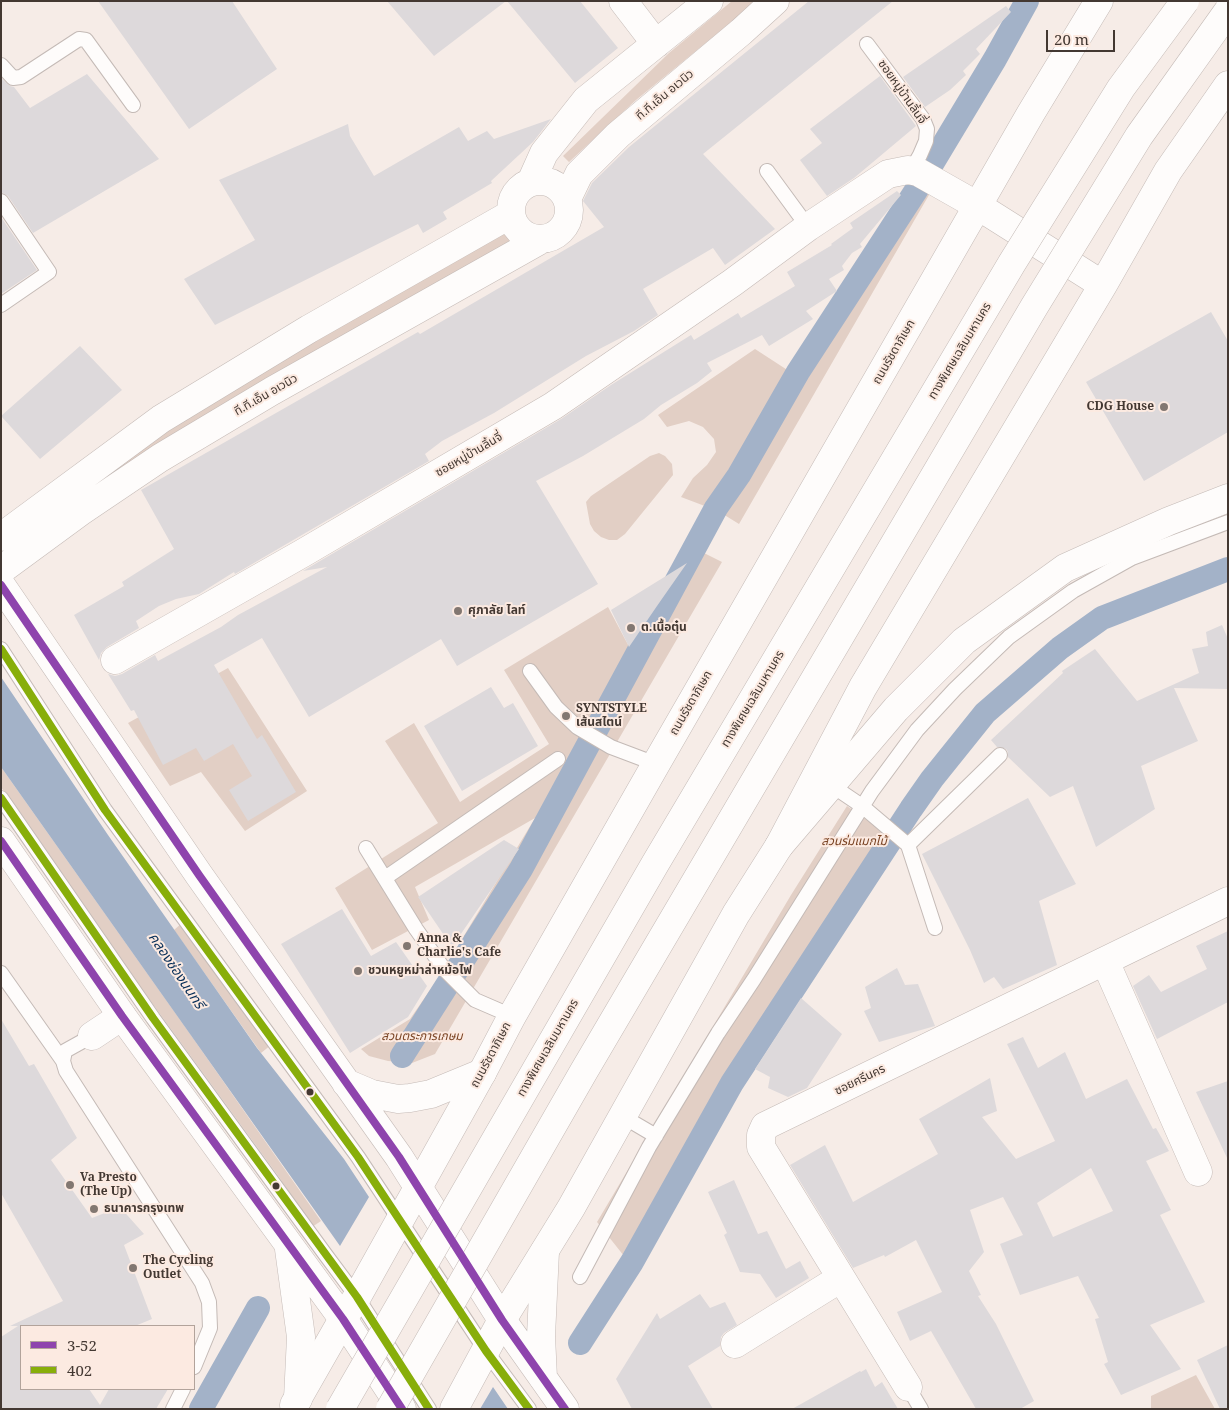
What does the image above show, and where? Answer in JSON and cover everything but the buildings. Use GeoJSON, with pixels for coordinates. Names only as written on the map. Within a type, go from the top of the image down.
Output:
{"type":"FeatureCollection","features":[{"type":"Feature","properties":{"kind":"main road"},"geometry":{"type":"LineString","coordinates":[[623,1],[656,44]]}},
{"type":"Feature","properties":{"kind":"main road"},"geometry":{"type":"LineString","coordinates":[[531,182],[544,153],[586,100],[709,1]]}},
{"type":"Feature","properties":{"kind":"main road","name":"ที.ที.เอ็น อเวนิว"},"geometry":{"type":"LineString","coordinates":[[1,570],[80,512],[160,458],[272,391],[542,239],[558,234],[565,226],[568,218],[570,208],[567,199],[579,174],[618,135],[776,1]]}},
{"type":"Feature","properties":{"kind":"main road","name":"ถนนรัชดาภิเษก"},"geometry":{"type":"LineString","coordinates":[[295,1404],[357,1297],[512,1016],[656,764],[1031,113],[1099,1]]}},
{"type":"Feature","properties":{"kind":"main road","name":"ทางพิเศษเฉลิมมหานคร"},"geometry":{"type":"LineString","coordinates":[[340,1409],[654,864],[1012,263],[1121,88],[1185,1]]}},
{"type":"Feature","properties":{"kind":"main road"},"geometry":{"type":"LineString","coordinates":[[390,1409],[589,1063],[1034,306],[1139,136],[1228,11]]}},
{"type":"Feature","properties":{"kind":"main road"},"geometry":{"type":"LineString","coordinates":[[454,1409],[502,1320],[545,1251],[736,914],[779,846],[862,687],[1103,285],[1168,171],[1228,85]]}},
{"type":"Feature","properties":{"kind":"main road","name":"ซอยหมู่บ้านลิ้นจี่"},"geometry":{"type":"LineString","coordinates":[[115,660],[303,553],[553,406],[732,283],[808,227],[888,174],[898,170],[921,175]]}},
{"type":"Feature","properties":{"kind":"main road"},"geometry":{"type":"LineString","coordinates":[[921,175],[978,206],[1103,285]]}},
{"type":"Feature","properties":{"kind":"main road"},"geometry":{"type":"LineString","coordinates":[[542,239],[529,237],[520,232],[514,224],[511,204],[514,195],[520,188],[531,182],[547,182],[563,191],[567,199]]}},
{"type":"Feature","properties":{"kind":"main road"},"geometry":{"type":"LineString","coordinates":[[1,537],[161,419],[309,329],[511,214]]}},
{"type":"Feature","properties":{"kind":"main road"},"geometry":{"type":"LineString","coordinates":[[779,846],[896,709],[964,641],[1033,606],[1065,568],[1169,521],[1228,498]]}},
{"type":"Feature","properties":{"kind":"main road"},"geometry":{"type":"LineString","coordinates":[[1,585],[199,875],[399,1158],[502,1320],[565,1409]]}},
{"type":"Feature","properties":{"kind":"main road"},"geometry":{"type":"LineString","coordinates":[[1,841],[122,1016],[288,1241],[343,1319],[402,1409]]}},
{"type":"Feature","properties":{"kind":"main road","name":"ซอยศรีนคร"},"geometry":{"type":"LineString","coordinates":[[914,1398],[761,1147],[761,1135],[765,1126],[1228,901]]}},
{"type":"Feature","properties":{"kind":"main road"},"geometry":{"type":"LineString","coordinates":[[1105,961],[1198,1172]]}},
{"type":"Feature","properties":{"kind":"main road"},"geometry":{"type":"LineString","coordinates":[[92,1036],[122,1016]]}},
{"type":"Feature","properties":{"kind":"main road"},"geometry":{"type":"LineString","coordinates":[[346,1083],[372,1094],[404,1099],[431,1094],[482,1073]]}},
{"type":"Feature","properties":{"kind":"main road"},"geometry":{"type":"LineString","coordinates":[[288,1241],[301,1337],[295,1404]]}},
{"type":"Feature","properties":{"kind":"main road"},"geometry":{"type":"LineString","coordinates":[[543,1378],[541,1336],[545,1251]]}},
{"type":"Feature","properties":{"kind":"main road"},"geometry":{"type":"LineString","coordinates":[[735,1344],[841,1278]]}},
{"type":"Feature","properties":{"kind":"lane"},"geometry":{"type":"LineString","coordinates":[[1,65],[13,78],[21,77],[79,39],[86,40],[133,104]]}},
{"type":"Feature","properties":{"kind":"lane","name":"ซอยหมู่บ้านลิ้นจี่"},"geometry":{"type":"LineString","coordinates":[[867,44],[923,119],[927,129],[926,141],[920,155],[921,175]]}},
{"type":"Feature","properties":{"kind":"lane"},"geometry":{"type":"LineString","coordinates":[[767,171],[808,227]]}},
{"type":"Feature","properties":{"kind":"lane"},"geometry":{"type":"LineString","coordinates":[[1,201],[49,272],[1,305]]}},
{"type":"Feature","properties":{"kind":"lane"},"geometry":{"type":"LineString","coordinates":[[580,1277],[656,1136],[718,1033],[862,806],[917,730],[1009,637],[1033,606],[1073,591],[1132,558],[1228,522]]}},
{"type":"Feature","properties":{"kind":"lane"},"geometry":{"type":"LineString","coordinates":[[1,649],[105,810],[326,1112],[372,1177],[486,1351],[530,1409]]}},
{"type":"Feature","properties":{"kind":"lane"},"geometry":{"type":"LineString","coordinates":[[530,672],[556,707],[577,727],[612,747],[656,764]]}},
{"type":"Feature","properties":{"kind":"lane"},"geometry":{"type":"LineString","coordinates":[[905,842],[1000,755]]}},
{"type":"Feature","properties":{"kind":"lane"},"geometry":{"type":"LineString","coordinates":[[385,878],[558,759]]}},
{"type":"Feature","properties":{"kind":"lane"},"geometry":{"type":"LineString","coordinates":[[832,784],[905,842],[935,928]]}},
{"type":"Feature","properties":{"kind":"lane"},"geometry":{"type":"LineString","coordinates":[[1,798],[153,1018],[357,1297],[429,1409]]}},
{"type":"Feature","properties":{"kind":"lane"},"geometry":{"type":"LineString","coordinates":[[366,848],[416,929],[444,968],[475,1000],[512,1016]]}},
{"type":"Feature","properties":{"kind":"lane"},"geometry":{"type":"LineString","coordinates":[[1,973],[63,1061],[66,1071],[202,1283],[209,1302],[210,1328],[195,1365]]}},
{"type":"Feature","properties":{"kind":"lane"},"geometry":{"type":"LineString","coordinates":[[63,1061],[66,1051],[92,1036]]}},
{"type":"Feature","properties":{"kind":"lane"},"geometry":{"type":"LineString","coordinates":[[622,1116],[656,1136]]}},
{"type":"Feature","properties":{"kind":"lane"},"geometry":{"type":"LineString","coordinates":[[173,1409],[182,1390]]}},
{"type":"Feature","properties":{"kind":"green space"},"geometry":{"type":"Polygon","coordinates":[[[732,1],[757,1],[636,100],[569,162],[563,156],[669,53],[732,1]]]}},
{"type":"Feature","properties":{"kind":"green space"},"geometry":{"type":"Polygon","coordinates":[[[915,180],[933,188],[739,524],[718,511],[681,497],[693,478],[707,465],[716,452],[714,439],[703,427],[689,421],[667,427],[658,415],[755,349],[792,373],[915,180]]]}},
{"type":"Feature","properties":{"kind":"green space"},"geometry":{"type":"Polygon","coordinates":[[[507,230],[513,234],[510,244],[68,504],[177,420],[507,230]]]}},
{"type":"Feature","properties":{"kind":"green space"},"geometry":{"type":"Polygon","coordinates":[[[659,453],[665,456],[672,464],[673,475],[625,534],[617,540],[601,537],[590,524],[586,502],[591,496],[650,456],[659,453]]]}},
{"type":"Feature","properties":{"kind":"green space","name":"สวนตระการเกษม"},"geometry":{"type":"Polygon","coordinates":[[[698,550],[722,562],[435,1054],[412,1063],[388,1061],[369,1056],[361,1049],[410,1019],[439,977],[535,818],[415,887],[429,920],[372,950],[335,888],[438,823],[385,741],[414,723],[460,802],[549,744],[504,670],[608,607],[634,656],[698,550]]]}},
{"type":"Feature","properties":{"kind":"green space"},"geometry":{"type":"Polygon","coordinates":[[[228,668],[307,791],[245,831],[201,772],[170,786],[128,723],[228,668]]]}},
{"type":"Feature","properties":{"kind":"green space"},"geometry":{"type":"Polygon","coordinates":[[[1,767],[321,1221],[312,1227],[279,1177],[136,981],[1,787],[1,767]]]}},
{"type":"Feature","properties":{"kind":"green space","name":"สวนร่มแมกไม้"},"geometry":{"type":"Polygon","coordinates":[[[847,806],[888,835],[700,1128],[624,1256],[597,1222],[791,895],[847,806]]]}},
{"type":"Feature","properties":{"kind":"green space"},"geometry":{"type":"Polygon","coordinates":[[[182,923],[271,1045],[261,1053],[174,930],[182,923]]]}},
{"type":"Feature","properties":{"kind":"green space"},"geometry":{"type":"Polygon","coordinates":[[[1196,1375],[1215,1409],[1151,1409],[1151,1396],[1196,1375]]]}},
{"type":"Feature","properties":{"kind":"water","name":"คลองช่องนนทรี"},"geometry":{"type":"Polygon","coordinates":[[[1,677],[108,835],[257,1048],[344,1159],[369,1197],[340,1246],[1,767],[1,677]]]}},
{"type":"Feature","properties":{"kind":"water"},"geometry":{"type":"Polygon","coordinates":[[[493,1387],[508,1409],[480,1409],[493,1387]]]}},
{"type":"Feature","properties":{"kind":"waterway"},"geometry":{"type":"LineString","coordinates":[[402,1056],[521,869],[716,508],[739,475],[798,372],[915,192],[995,59],[1027,1]]}},
{"type":"Feature","properties":{"kind":"waterway"},"geometry":{"type":"LineString","coordinates":[[580,1343],[632,1262],[732,1083],[911,809],[932,779],[985,713],[1060,648],[1102,618],[1228,569]]}},
{"type":"Feature","properties":{"kind":"waterway"},"geometry":{"type":"LineString","coordinates":[[201,1409],[258,1308]]}},
{"type":"Feature","properties":{"kind":"transit line","name":"3-52"},"geometry":{"type":"LineString","coordinates":[[1,585],[199,875],[399,1157],[502,1320],[565,1409]]}},
{"type":"Feature","properties":{"kind":"transit line","name":"402"},"geometry":{"type":"LineString","coordinates":[[1,649],[105,810],[358,1157],[486,1351],[529,1409]]}},
{"type":"Feature","properties":{"kind":"transit line","name":"402"},"geometry":{"type":"LineString","coordinates":[[1,798],[153,1018],[357,1297],[429,1409]]}},
{"type":"Feature","properties":{"kind":"transit line","name":"3-52"},"geometry":{"type":"LineString","coordinates":[[1,841],[122,1016],[343,1319],[402,1409]]}},
{"type":"Feature","properties":{"kind":"place","name":"CDG House"},"geometry":{"type":"Point","coordinates":[1164,407]}},
{"type":"Feature","properties":{"kind":"place","name":"ศุภาลัย ไลท์"},"geometry":{"type":"Point","coordinates":[458,611]}},
{"type":"Feature","properties":{"kind":"place","name":"ต.เนื้อตุ๋น"},"geometry":{"type":"Point","coordinates":[631,628]}},
{"type":"Feature","properties":{"kind":"place","name":"SYNTSTYLE เส้นสไตน์"},"geometry":{"type":"Point","coordinates":[566,716]}},
{"type":"Feature","properties":{"kind":"place","name":"Anna & Charlie's Cafe"},"geometry":{"type":"Point","coordinates":[407,946]}},
{"type":"Feature","properties":{"kind":"place","name":"ชวนหยูหม่าล่าหม้อไฟ"},"geometry":{"type":"Point","coordinates":[358,971]}},
{"type":"Feature","properties":{"kind":"place","name":"Va Presto (The Up)"},"geometry":{"type":"Point","coordinates":[70,1185]}},
{"type":"Feature","properties":{"kind":"place","name":"ธนาคารกรุงเทพ"},"geometry":{"type":"Point","coordinates":[94,1209]}},
{"type":"Feature","properties":{"kind":"place","name":"The Cycling Outlet"},"geometry":{"type":"Point","coordinates":[133,1268]}}]}
